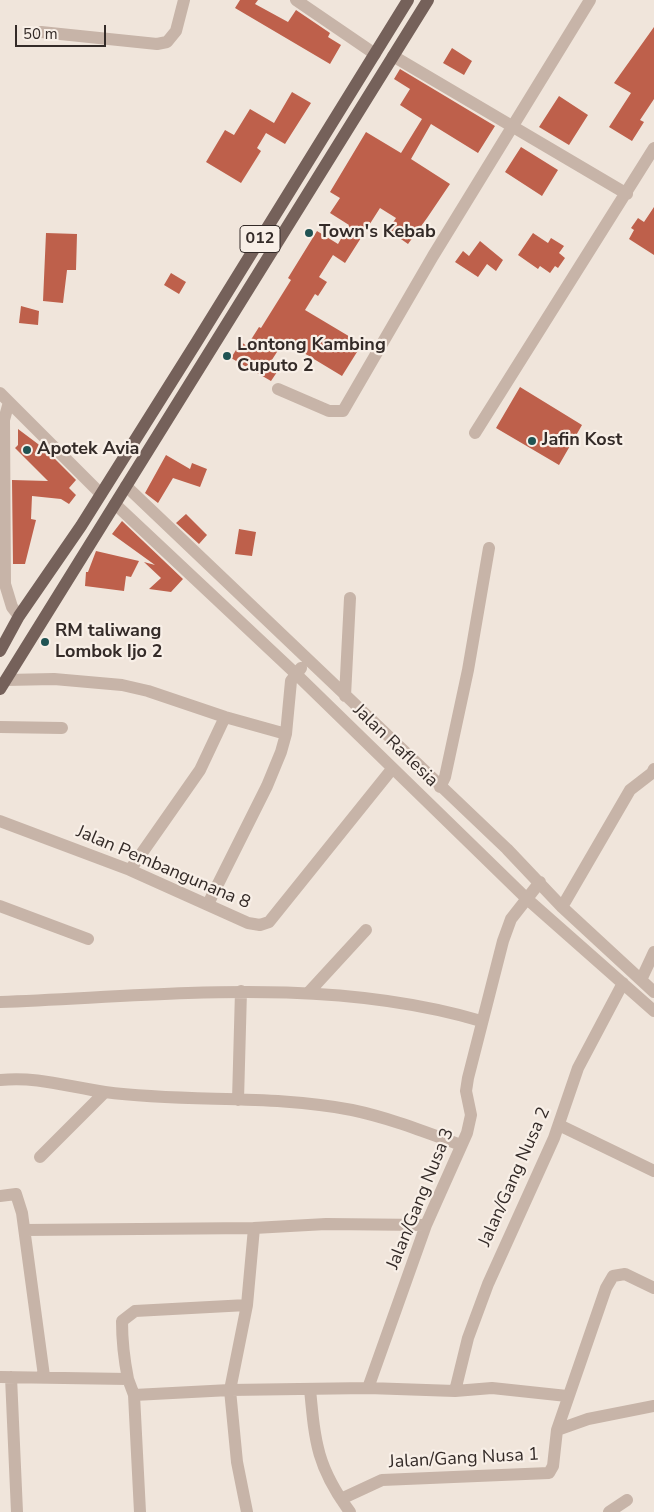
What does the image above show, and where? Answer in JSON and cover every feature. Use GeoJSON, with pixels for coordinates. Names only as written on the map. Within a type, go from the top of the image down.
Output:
{"type":"FeatureCollection","features":[{"type":"Feature","properties":{"kind":"main road","name":"012"},"geometry":{"type":"LineString","coordinates":[[102,492],[408,0]]}},
{"type":"Feature","properties":{"kind":"main road"},"geometry":{"type":"LineString","coordinates":[[2,686],[428,0]]}},
{"type":"Feature","properties":{"kind":"main road"},"geometry":{"type":"LineString","coordinates":[[386,36],[396,28],[411,5],[417,7],[419,14]]}},
{"type":"Feature","properties":{"kind":"main road"},"geometry":{"type":"LineString","coordinates":[[0,651],[19,616],[102,492]]}},
{"type":"Feature","properties":{"kind":"street"},"geometry":{"type":"LineString","coordinates":[[40,32],[157,44],[167,42],[176,30],[184,0]]}},
{"type":"Feature","properties":{"kind":"street"},"geometry":{"type":"LineString","coordinates":[[296,0],[375,54]]}},
{"type":"Feature","properties":{"kind":"street"},"geometry":{"type":"LineString","coordinates":[[278,389],[329,412],[343,412],[433,256],[590,0]]}},
{"type":"Feature","properties":{"kind":"street"},"geometry":{"type":"LineString","coordinates":[[393,56],[627,194]]}},
{"type":"Feature","properties":{"kind":"street"},"geometry":{"type":"LineString","coordinates":[[475,433],[627,194],[654,148]]}},
{"type":"Feature","properties":{"kind":"street"},"geometry":{"type":"LineString","coordinates":[[4,398],[2,420],[5,584],[9,599],[19,616]]}},
{"type":"Feature","properties":{"kind":"street"},"geometry":{"type":"LineString","coordinates":[[4,398],[102,492]]}},
{"type":"Feature","properties":{"kind":"street","name":"Jalan Raflesia"},"geometry":{"type":"LineString","coordinates":[[120,495],[302,667],[392,768],[528,896],[608,960],[641,980],[654,992]]}},
{"type":"Feature","properties":{"kind":"street","name":"Jalan Raflesia"},"geometry":{"type":"LineString","coordinates":[[120,495],[302,667],[345,696],[440,787],[562,907],[608,960],[623,983],[654,1011]]}},
{"type":"Feature","properties":{"kind":"street"},"geometry":{"type":"LineString","coordinates":[[440,787],[446,777],[468,670],[489,548]]}},
{"type":"Feature","properties":{"kind":"street"},"geometry":{"type":"LineString","coordinates":[[345,696],[350,598]]}},
{"type":"Feature","properties":{"kind":"street"},"geometry":{"type":"LineString","coordinates":[[208,904],[267,786],[286,734],[291,681],[302,667]]}},
{"type":"Feature","properties":{"kind":"street"},"geometry":{"type":"LineString","coordinates":[[2,686],[54,679],[122,686],[148,691],[225,717],[286,734]]}},
{"type":"Feature","properties":{"kind":"street"},"geometry":{"type":"LineString","coordinates":[[130,870],[200,770],[225,717]]}},
{"type":"Feature","properties":{"kind":"street"},"geometry":{"type":"LineString","coordinates":[[0,727],[62,728]]}},
{"type":"Feature","properties":{"kind":"street","name":"Jalan Pembangunana 8"},"geometry":{"type":"LineString","coordinates":[[0,822],[130,870],[254,925],[269,922],[392,768]]}},
{"type":"Feature","properties":{"kind":"street"},"geometry":{"type":"LineString","coordinates":[[562,907],[630,790],[654,769]]}},
{"type":"Feature","properties":{"kind":"street","name":"Jalan/Gang Nusa 3"},"geometry":{"type":"LineString","coordinates":[[368,1388],[426,1225],[471,1121],[466,1090],[481,1021],[502,941],[511,919],[539,884]]}},
{"type":"Feature","properties":{"kind":"street"},"geometry":{"type":"LineString","coordinates":[[0,906],[88,939]]}},
{"type":"Feature","properties":{"kind":"street"},"geometry":{"type":"LineString","coordinates":[[309,992],[366,930]]}},
{"type":"Feature","properties":{"kind":"street"},"geometry":{"type":"LineString","coordinates":[[641,980],[654,952]]}},
{"type":"Feature","properties":{"kind":"street","name":"Jalan/Gang Nusa 2"},"geometry":{"type":"LineString","coordinates":[[455,1391],[468,1338],[488,1284],[559,1124],[578,1068],[623,983]]}},
{"type":"Feature","properties":{"kind":"street"},"geometry":{"type":"LineString","coordinates":[[0,1002],[241,992],[309,992],[407,1002],[481,1021]]}},
{"type":"Feature","properties":{"kind":"street"},"geometry":{"type":"LineString","coordinates":[[238,1100],[241,992]]}},
{"type":"Feature","properties":{"kind":"street"},"geometry":{"type":"LineString","coordinates":[[0,1080],[39,1079],[105,1092],[307,1104],[351,1110],[397,1121],[460,1145]]}},
{"type":"Feature","properties":{"kind":"street"},"geometry":{"type":"LineString","coordinates":[[40,1157],[105,1092]]}},
{"type":"Feature","properties":{"kind":"street"},"geometry":{"type":"LineString","coordinates":[[559,1124],[654,1171]]}},
{"type":"Feature","properties":{"kind":"street"},"geometry":{"type":"LineString","coordinates":[[0,1196],[16,1194],[25,1230],[44,1376]]}},
{"type":"Feature","properties":{"kind":"street"},"geometry":{"type":"LineString","coordinates":[[25,1230],[254,1228],[326,1224],[426,1225]]}},
{"type":"Feature","properties":{"kind":"street"},"geometry":{"type":"LineString","coordinates":[[247,1512],[237,1462],[230,1390],[247,1305],[254,1228]]}},
{"type":"Feature","properties":{"kind":"street","name":"Jalan/Gang Nusa 1"},"geometry":{"type":"LineString","coordinates":[[341,1499],[382,1480],[549,1473],[554,1466],[556,1430],[606,1288],[613,1276],[625,1274],[654,1288]]}},
{"type":"Feature","properties":{"kind":"street"},"geometry":{"type":"LineString","coordinates":[[140,1512],[134,1395],[122,1352],[122,1321],[134,1312],[247,1305]]}},
{"type":"Feature","properties":{"kind":"street"},"geometry":{"type":"LineString","coordinates":[[17,1512],[6,1377],[44,1376],[128,1379]]}},
{"type":"Feature","properties":{"kind":"street"},"geometry":{"type":"LineString","coordinates":[[134,1395],[230,1390],[368,1388],[455,1391],[492,1388],[567,1396]]}},
{"type":"Feature","properties":{"kind":"street"},"geometry":{"type":"LineString","coordinates":[[310,1389],[314,1436],[322,1465],[330,1484],[350,1512]]}},
{"type":"Feature","properties":{"kind":"street"},"geometry":{"type":"LineString","coordinates":[[556,1430],[588,1419],[654,1406]]}},
{"type":"Feature","properties":{"kind":"street"},"geometry":{"type":"LineString","coordinates":[[609,1512],[627,1500]]}},
{"type":"Feature","properties":{"kind":"building"},"geometry":{"type":"Polygon","coordinates":[[[240,0],[258,0],[255,4],[288,22],[296,10],[330,33],[328,37],[341,45],[330,64],[235,8],[240,0]]]}},
{"type":"Feature","properties":{"kind":"building"},"geometry":{"type":"Polygon","coordinates":[[[654,27],[654,99],[640,120],[644,122],[632,141],[609,127],[631,93],[614,83],[654,27]]]}},
{"type":"Feature","properties":{"kind":"building"},"geometry":{"type":"Polygon","coordinates":[[[452,48],[472,61],[464,75],[443,63],[452,48]]]}},
{"type":"Feature","properties":{"kind":"building"},"geometry":{"type":"Polygon","coordinates":[[[400,69],[495,126],[478,153],[431,124],[411,159],[450,184],[408,244],[388,230],[396,218],[380,208],[345,263],[333,255],[319,277],[327,282],[318,296],[315,294],[305,310],[362,344],[342,376],[284,341],[268,366],[277,372],[271,381],[231,358],[241,342],[247,346],[259,327],[261,328],[291,280],[288,278],[317,231],[338,244],[349,225],[330,213],[340,198],[330,192],[366,132],[401,153],[422,119],[400,105],[410,89],[394,79],[400,69]]]}},
{"type":"Feature","properties":{"kind":"building"},"geometry":{"type":"Polygon","coordinates":[[[292,92],[311,103],[285,144],[266,133],[257,148],[261,151],[241,183],[206,162],[225,130],[234,135],[250,109],[274,123],[292,92]]]}},
{"type":"Feature","properties":{"kind":"building"},"geometry":{"type":"Polygon","coordinates":[[[559,96],[588,115],[569,145],[539,127],[559,96]]]}},
{"type":"Feature","properties":{"kind":"building"},"geometry":{"type":"Polygon","coordinates":[[[521,147],[558,170],[542,196],[505,172],[521,147]]]}},
{"type":"Feature","properties":{"kind":"building"},"geometry":{"type":"Polygon","coordinates":[[[654,207],[654,255],[629,239],[634,230],[631,228],[638,218],[644,222],[654,207]]]}},
{"type":"Feature","properties":{"kind":"building"},"geometry":{"type":"Polygon","coordinates":[[[46,233],[77,234],[76,270],[67,270],[63,303],[43,301],[46,233]]]}},
{"type":"Feature","properties":{"kind":"building"},"geometry":{"type":"Polygon","coordinates":[[[533,233],[548,243],[551,238],[564,246],[559,253],[565,258],[558,268],[555,266],[550,273],[540,266],[538,269],[518,255],[533,233]]]}},
{"type":"Feature","properties":{"kind":"building"},"geometry":{"type":"Polygon","coordinates":[[[480,241],[503,260],[496,271],[487,264],[478,277],[455,262],[463,251],[469,256],[480,241]]]}},
{"type":"Feature","properties":{"kind":"building"},"geometry":{"type":"Polygon","coordinates":[[[171,273],[186,282],[179,294],[164,285],[171,273]]]}},
{"type":"Feature","properties":{"kind":"building"},"geometry":{"type":"Polygon","coordinates":[[[21,306],[39,311],[38,325],[19,323],[21,306]]]}},
{"type":"Feature","properties":{"kind":"building"},"geometry":{"type":"Polygon","coordinates":[[[520,387],[582,425],[559,465],[496,428],[520,387]]]}},
{"type":"Feature","properties":{"kind":"building"},"geometry":{"type":"Polygon","coordinates":[[[18,429],[46,450],[76,480],[69,488],[76,495],[69,504],[61,499],[32,496],[31,519],[36,520],[25,564],[13,564],[12,480],[48,481],[15,448],[18,445],[18,429]]]}},
{"type":"Feature","properties":{"kind":"building"},"geometry":{"type":"Polygon","coordinates":[[[166,455],[190,469],[192,463],[207,469],[200,487],[173,478],[158,503],[145,493],[166,455]]]}},
{"type":"Feature","properties":{"kind":"building"},"geometry":{"type":"Polygon","coordinates":[[[186,514],[207,535],[199,544],[176,523],[186,514]]]}},
{"type":"Feature","properties":{"kind":"building"},"geometry":{"type":"Polygon","coordinates":[[[122,521],[183,579],[171,592],[149,589],[161,578],[144,562],[155,565],[112,534],[122,521]]]}},
{"type":"Feature","properties":{"kind":"building"},"geometry":{"type":"Polygon","coordinates":[[[239,529],[256,532],[252,556],[235,554],[239,529]]]}},
{"type":"Feature","properties":{"kind":"building"},"geometry":{"type":"Polygon","coordinates":[[[96,551],[139,561],[131,577],[126,576],[124,591],[85,586],[86,572],[88,572],[96,551]]]}},
{"type":"Feature","properties":{"kind":"place","name":"Town's Kebab"},"geometry":{"type":"Point","coordinates":[309,233]}},
{"type":"Feature","properties":{"kind":"place","name":"Lontong Kambing Cuputo 2"},"geometry":{"type":"Point","coordinates":[227,356]}},
{"type":"Feature","properties":{"kind":"place","name":"Jafin Kost"},"geometry":{"type":"Point","coordinates":[532,441]}},
{"type":"Feature","properties":{"kind":"place","name":"Apotek Avia"},"geometry":{"type":"Point","coordinates":[27,450]}},
{"type":"Feature","properties":{"kind":"place","name":"RM taliwang Lombok Ijo 2"},"geometry":{"type":"Point","coordinates":[45,642]}}]}
